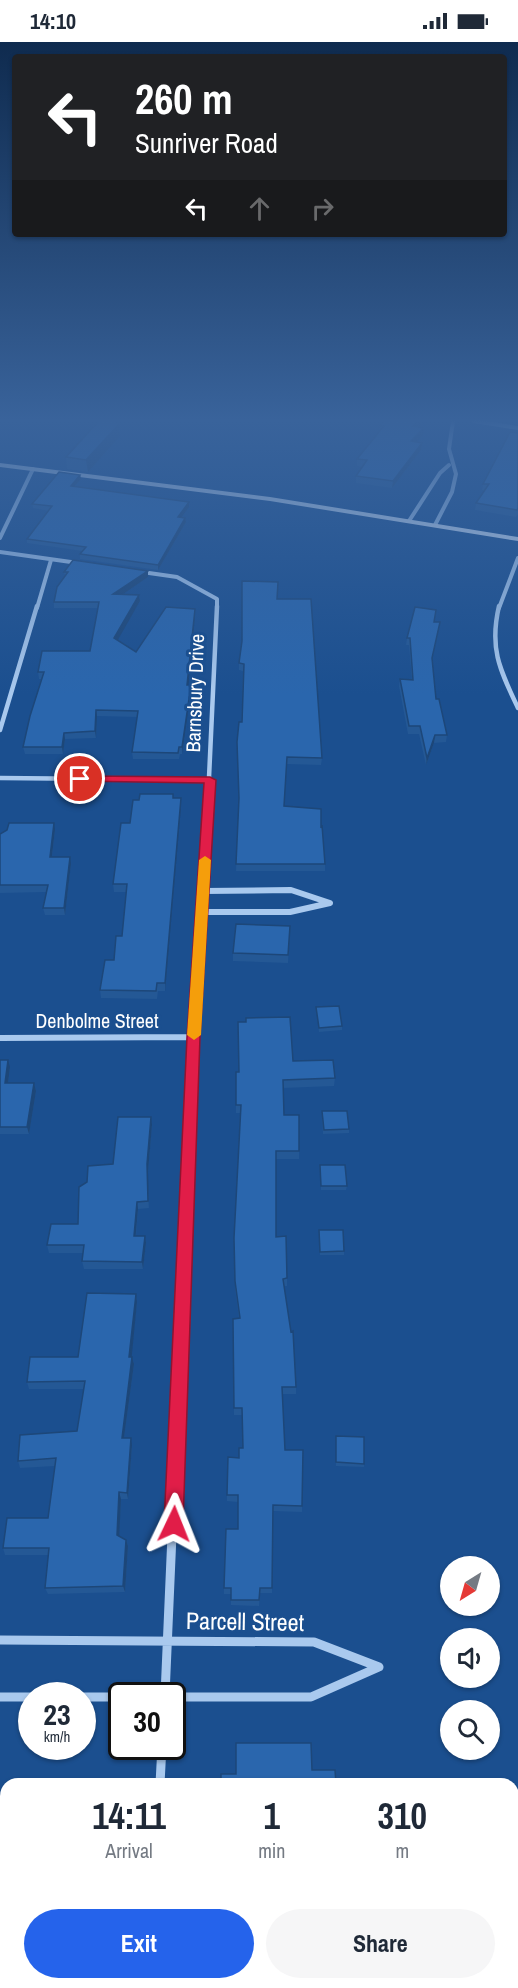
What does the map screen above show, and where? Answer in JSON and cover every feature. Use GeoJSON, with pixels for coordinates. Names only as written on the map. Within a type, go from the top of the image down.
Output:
{"type":"FeatureCollection","features":[{"type":"Feature","properties":{"kind":"street"},"geometry":{"type":"LineString","coordinates":[[0,538],[13,512]]}},
{"type":"Feature","properties":{"kind":"street"},"geometry":{"type":"LineString","coordinates":[[348,512],[518,539]]}},
{"type":"Feature","properties":{"kind":"street"},"geometry":{"type":"LineString","coordinates":[[409,521],[415,512]]}},
{"type":"Feature","properties":{"kind":"street"},"geometry":{"type":"LineString","coordinates":[[435,525],[441,512]]}},
{"type":"Feature","properties":{"kind":"street"},"geometry":{"type":"LineString","coordinates":[[0,552],[87,565]]}},
{"type":"Feature","properties":{"kind":"street"},"geometry":{"type":"LineString","coordinates":[[518,558],[504,588],[495,635],[497,661],[518,708]]}},
{"type":"Feature","properties":{"kind":"street"},"geometry":{"type":"LineString","coordinates":[[0,730],[51,560]]}},
{"type":"Feature","properties":{"kind":"street","name":"Barnsbury Drive"},"geometry":{"type":"LineString","coordinates":[[134,571],[177,577],[217,599],[210,780],[194,1037],[166,1682]]}},
{"type":"Feature","properties":{"kind":"street"},"geometry":{"type":"LineString","coordinates":[[0,778],[210,780]]}},
{"type":"Feature","properties":{"kind":"street"},"geometry":{"type":"LineString","coordinates":[[202,912],[290,912],[330,903],[291,890],[203,891]]}},
{"type":"Feature","properties":{"kind":"street","name":"Denbolme Street"},"geometry":{"type":"LineString","coordinates":[[0,1038],[194,1037]]}},
{"type":"Feature","properties":{"kind":"street","name":"Parcell Street"},"geometry":{"type":"LineString","coordinates":[[0,1640],[314,1642],[380,1667],[311,1697],[186,1697]]}},
{"type":"Feature","properties":{"kind":"street"},"geometry":{"type":"LineString","coordinates":[[0,1697],[18,1697]]}},
{"type":"Feature","properties":{"kind":"street"},"geometry":{"type":"LineString","coordinates":[[160,1778],[161,1760]]}},
{"type":"Feature","properties":{"kind":"building"},"geometry":{"type":"Polygon","coordinates":[[[48,512],[182,512],[178,517],[185,518],[158,565],[80,554],[86,547],[27,539],[48,512]]]}},
{"type":"Feature","properties":{"kind":"building"},"geometry":{"type":"Polygon","coordinates":[[[73,560],[148,571],[113,594],[139,595],[114,638],[136,652],[166,607],[195,609],[187,685],[191,685],[182,747],[179,747],[178,753],[132,752],[138,711],[96,710],[95,731],[64,733],[62,747],[23,747],[44,672],[38,672],[42,651],[90,651],[99,602],[54,602],[57,587],[68,572],[64,572],[73,560]]]}},
{"type":"Feature","properties":{"kind":"building"},"geometry":{"type":"Polygon","coordinates":[[[242,581],[278,582],[277,599],[311,599],[322,758],[287,757],[284,806],[321,809],[325,864],[236,864],[239,798],[237,742],[239,722],[242,722],[244,664],[239,663],[242,641],[242,581]]]}},
{"type":"Feature","properties":{"kind":"building"},"geometry":{"type":"Polygon","coordinates":[[[415,607],[436,610],[434,622],[440,622],[432,658],[436,699],[439,699],[447,735],[435,735],[427,758],[420,726],[409,726],[400,679],[413,680],[410,638],[407,638],[415,607]]]}},
{"type":"Feature","properties":{"kind":"building"},"geometry":{"type":"Polygon","coordinates":[[[140,794],[173,794],[173,798],[181,798],[165,983],[157,983],[156,991],[100,990],[105,960],[114,960],[116,936],[122,936],[127,884],[113,884],[121,823],[130,823],[133,800],[139,800],[140,794]]]}},
{"type":"Feature","properties":{"kind":"building"},"geometry":{"type":"Polygon","coordinates":[[[9,823],[54,823],[50,857],[70,857],[64,908],[43,908],[48,885],[0,885],[0,834],[7,830],[9,823]]]}},
{"type":"Feature","properties":{"kind":"building"},"geometry":{"type":"Polygon","coordinates":[[[236,924],[290,926],[288,955],[233,953],[236,924]]]}},
{"type":"Feature","properties":{"kind":"building"},"geometry":{"type":"Polygon","coordinates":[[[339,1006],[342,1026],[319,1028],[316,1007],[339,1006]]]}},
{"type":"Feature","properties":{"kind":"building"},"geometry":{"type":"Polygon","coordinates":[[[290,1017],[293,1061],[333,1060],[335,1078],[283,1080],[284,1115],[299,1115],[299,1151],[276,1151],[276,1237],[286,1236],[287,1278],[283,1279],[291,1332],[293,1331],[296,1387],[282,1387],[285,1450],[303,1450],[302,1506],[273,1505],[272,1588],[260,1588],[259,1600],[231,1600],[231,1588],[224,1588],[226,1529],[238,1529],[238,1495],[227,1495],[228,1457],[239,1458],[239,1448],[243,1448],[242,1408],[234,1408],[233,1319],[240,1318],[235,1281],[234,1238],[241,1105],[236,1105],[236,1072],[239,1072],[238,1022],[246,1022],[246,1018],[290,1017]]]}},
{"type":"Feature","properties":{"kind":"building"},"geometry":{"type":"Polygon","coordinates":[[[0,1060],[8,1060],[5,1083],[34,1083],[27,1127],[0,1127],[0,1060]]]}},
{"type":"Feature","properties":{"kind":"building"},"geometry":{"type":"Polygon","coordinates":[[[322,1111],[347,1111],[349,1129],[324,1130],[322,1111]]]}},
{"type":"Feature","properties":{"kind":"building"},"geometry":{"type":"Polygon","coordinates":[[[118,1117],[151,1117],[147,1164],[148,1201],[137,1202],[134,1236],[145,1236],[142,1262],[82,1261],[84,1245],[47,1245],[51,1224],[78,1224],[79,1187],[87,1182],[88,1166],[113,1164],[118,1117]]]}},
{"type":"Feature","properties":{"kind":"building"},"geometry":{"type":"Polygon","coordinates":[[[320,1165],[345,1165],[347,1186],[321,1186],[320,1165]]]}},
{"type":"Feature","properties":{"kind":"building"},"geometry":{"type":"Polygon","coordinates":[[[319,1230],[343,1230],[344,1251],[320,1252],[319,1230]]]}},
{"type":"Feature","properties":{"kind":"building"},"geometry":{"type":"Polygon","coordinates":[[[87,1293],[136,1294],[129,1357],[132,1357],[122,1438],[131,1438],[127,1493],[119,1492],[117,1535],[126,1540],[123,1586],[45,1588],[49,1548],[3,1548],[7,1518],[48,1518],[56,1458],[18,1461],[20,1435],[77,1431],[85,1381],[27,1382],[30,1357],[78,1357],[87,1293]]]}},
{"type":"Feature","properties":{"kind":"building"},"geometry":{"type":"Polygon","coordinates":[[[336,1436],[364,1437],[364,1464],[336,1462],[336,1436]]]}},
{"type":"Feature","properties":{"kind":"building"},"geometry":{"type":"Polygon","coordinates":[[[236,1743],[311,1743],[312,1770],[335,1770],[336,1778],[221,1778],[221,1774],[236,1774],[236,1743]]]}},
{"type":"Feature","properties":{"kind":"slow traffic"},"geometry":{"type":"LineString","coordinates":[[194,1035],[205,860]]}},
{"type":"Feature","properties":{"kind":"route"},"geometry":{"type":"LineString","coordinates":[[80,779],[210,780],[194,1037],[174,1524]]}}]}
